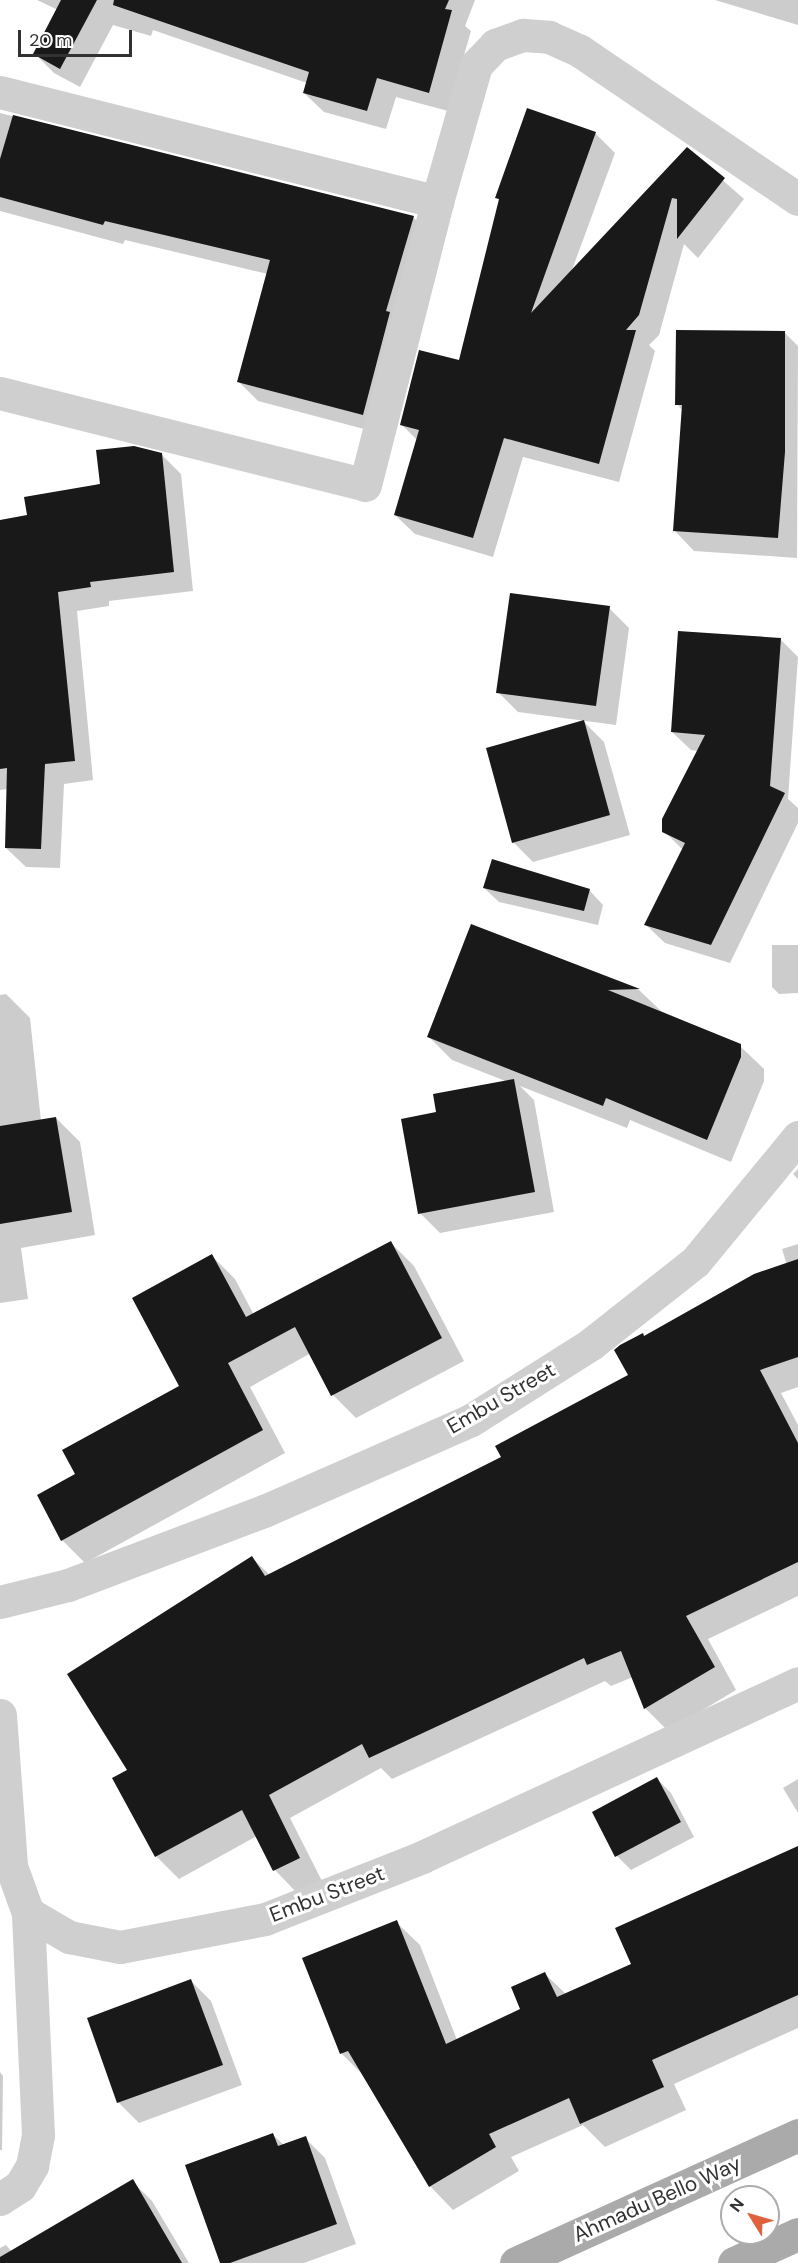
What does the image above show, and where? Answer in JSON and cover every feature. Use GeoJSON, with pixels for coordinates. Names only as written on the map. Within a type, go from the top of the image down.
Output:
{"type":"FeatureCollection","features":[{"type":"Feature","properties":{"kind":"main road","name":"Ahmadu Bello Way"},"geometry":{"type":"LineString","coordinates":[[516,2263],[798,2135]]}},
{"type":"Feature","properties":{"kind":"main road"},"geometry":{"type":"LineString","coordinates":[[734,2263],[798,2234]]}},
{"type":"Feature","properties":{"kind":"street"},"geometry":{"type":"LineString","coordinates":[[0,393],[365,485],[437,202],[476,65],[495,45],[523,35],[549,37],[580,51],[798,199]]}},
{"type":"Feature","properties":{"kind":"street"},"geometry":{"type":"LineString","coordinates":[[0,92],[437,202]]}},
{"type":"Feature","properties":{"kind":"street","name":"Embu Street"},"geometry":{"type":"LineString","coordinates":[[0,1602],[68,1585],[242,1519],[471,1420],[591,1344],[695,1262],[798,1137]]}},
{"type":"Feature","properties":{"kind":"street","name":"Embu Street"},"geometry":{"type":"LineString","coordinates":[[28,1913],[69,1936],[120,1947],[264,1918],[422,1857],[798,1683]]}},
{"type":"Feature","properties":{"kind":"street"},"geometry":{"type":"LineString","coordinates":[[0,1715],[11,1866],[28,1913],[38,2135],[32,2166],[20,2186],[0,2199]]}},
{"type":"Feature","properties":{"kind":"building"},"geometry":{"type":"Polygon","coordinates":[[[61,0],[97,0],[60,69],[33,54],[61,0]]]}},
{"type":"Feature","properties":{"kind":"building"},"geometry":{"type":"Polygon","coordinates":[[[114,0],[449,0],[445,9],[452,10],[429,93],[377,78],[367,111],[303,93],[309,72],[113,5],[114,0]]]}},
{"type":"Feature","properties":{"kind":"building"},"geometry":{"type":"Polygon","coordinates":[[[527,108],[596,132],[531,313],[687,147],[725,178],[677,239],[677,199],[672,198],[639,315],[626,330],[636,330],[599,464],[504,438],[473,538],[394,515],[419,430],[400,425],[419,350],[459,360],[499,199],[495,198],[527,108]]]}},
{"type":"Feature","properties":{"kind":"building"},"geometry":{"type":"Polygon","coordinates":[[[13,115],[414,216],[386,311],[390,312],[363,415],[237,382],[270,260],[105,221],[103,225],[0,197],[0,159],[13,115]]]}},
{"type":"Feature","properties":{"kind":"building"},"geometry":{"type":"Polygon","coordinates":[[[676,330],[785,331],[785,452],[778,538],[673,531],[682,405],[675,405],[676,330]]]}},
{"type":"Feature","properties":{"kind":"building"},"geometry":{"type":"Polygon","coordinates":[[[134,446],[162,453],[174,572],[90,582],[91,587],[58,592],[75,761],[45,764],[41,849],[5,848],[7,768],[0,769],[0,520],[27,515],[24,497],[100,484],[96,450],[134,446]]]}},
{"type":"Feature","properties":{"kind":"building"},"geometry":{"type":"Polygon","coordinates":[[[510,593],[610,606],[596,706],[496,693],[510,593]]]}},
{"type":"Feature","properties":{"kind":"building"},"geometry":{"type":"Polygon","coordinates":[[[678,631],[781,638],[770,786],[785,793],[711,945],[644,925],[685,843],[662,832],[662,819],[705,735],[671,732],[678,631]]]}},
{"type":"Feature","properties":{"kind":"building"},"geometry":{"type":"Polygon","coordinates":[[[584,720],[610,815],[512,843],[486,748],[584,720]]]}},
{"type":"Feature","properties":{"kind":"building"},"geometry":{"type":"Polygon","coordinates":[[[492,859],[590,889],[584,911],[483,888],[492,859]]]}},
{"type":"Feature","properties":{"kind":"building"},"geometry":{"type":"Polygon","coordinates":[[[471,924],[640,989],[608,990],[741,1044],[741,1057],[707,1140],[606,1098],[603,1106],[427,1037],[471,924]]]}},
{"type":"Feature","properties":{"kind":"building"},"geometry":{"type":"Polygon","coordinates":[[[514,1079],[535,1192],[418,1214],[401,1119],[436,1112],[433,1094],[514,1079]]]}},
{"type":"Feature","properties":{"kind":"building"},"geometry":{"type":"Polygon","coordinates":[[[56,1117],[72,1212],[0,1224],[0,1126],[56,1117]]]}},
{"type":"Feature","properties":{"kind":"building"},"geometry":{"type":"Polygon","coordinates":[[[391,1241],[442,1338],[331,1396],[295,1327],[228,1363],[263,1430],[61,1541],[37,1495],[75,1474],[62,1450],[179,1386],[132,1298],[212,1254],[246,1317],[391,1241]]]}},
{"type":"Feature","properties":{"kind":"building"},"geometry":{"type":"Polygon","coordinates":[[[798,1259],[798,1357],[760,1370],[798,1443],[798,1562],[686,1616],[715,1667],[644,1709],[621,1651],[587,1665],[584,1658],[369,1758],[362,1744],[269,1795],[300,1858],[273,1871],[242,1810],[155,1857],[112,1778],[127,1770],[67,1674],[252,1556],[265,1576],[501,1457],[495,1446],[628,1375],[614,1350],[620,1345],[643,1333],[644,1336],[754,1274],[798,1259]]]}},
{"type":"Feature","properties":{"kind":"building"},"geometry":{"type":"Polygon","coordinates":[[[657,1777],[681,1822],[615,1857],[592,1812],[657,1777]]]}},
{"type":"Feature","properties":{"kind":"building"},"geometry":{"type":"Polygon","coordinates":[[[798,1846],[798,1995],[652,2060],[664,2087],[580,2124],[569,2098],[489,2134],[496,2147],[429,2187],[348,2051],[340,2054],[302,1958],[397,1920],[446,2044],[520,2009],[511,1987],[545,1972],[557,1997],[631,1964],[615,1928],[798,1846]]]}},
{"type":"Feature","properties":{"kind":"building"},"geometry":{"type":"Polygon","coordinates":[[[191,1979],[223,2065],[117,2103],[87,2018],[191,1979]]]}},
{"type":"Feature","properties":{"kind":"building"},"geometry":{"type":"Polygon","coordinates":[[[273,2133],[278,2146],[306,2136],[337,2224],[230,2263],[220,2263],[185,2165],[273,2133]]]}},
{"type":"Feature","properties":{"kind":"building"},"geometry":{"type":"Polygon","coordinates":[[[133,2179],[182,2263],[0,2263],[0,2257],[133,2179]]]}}]}
